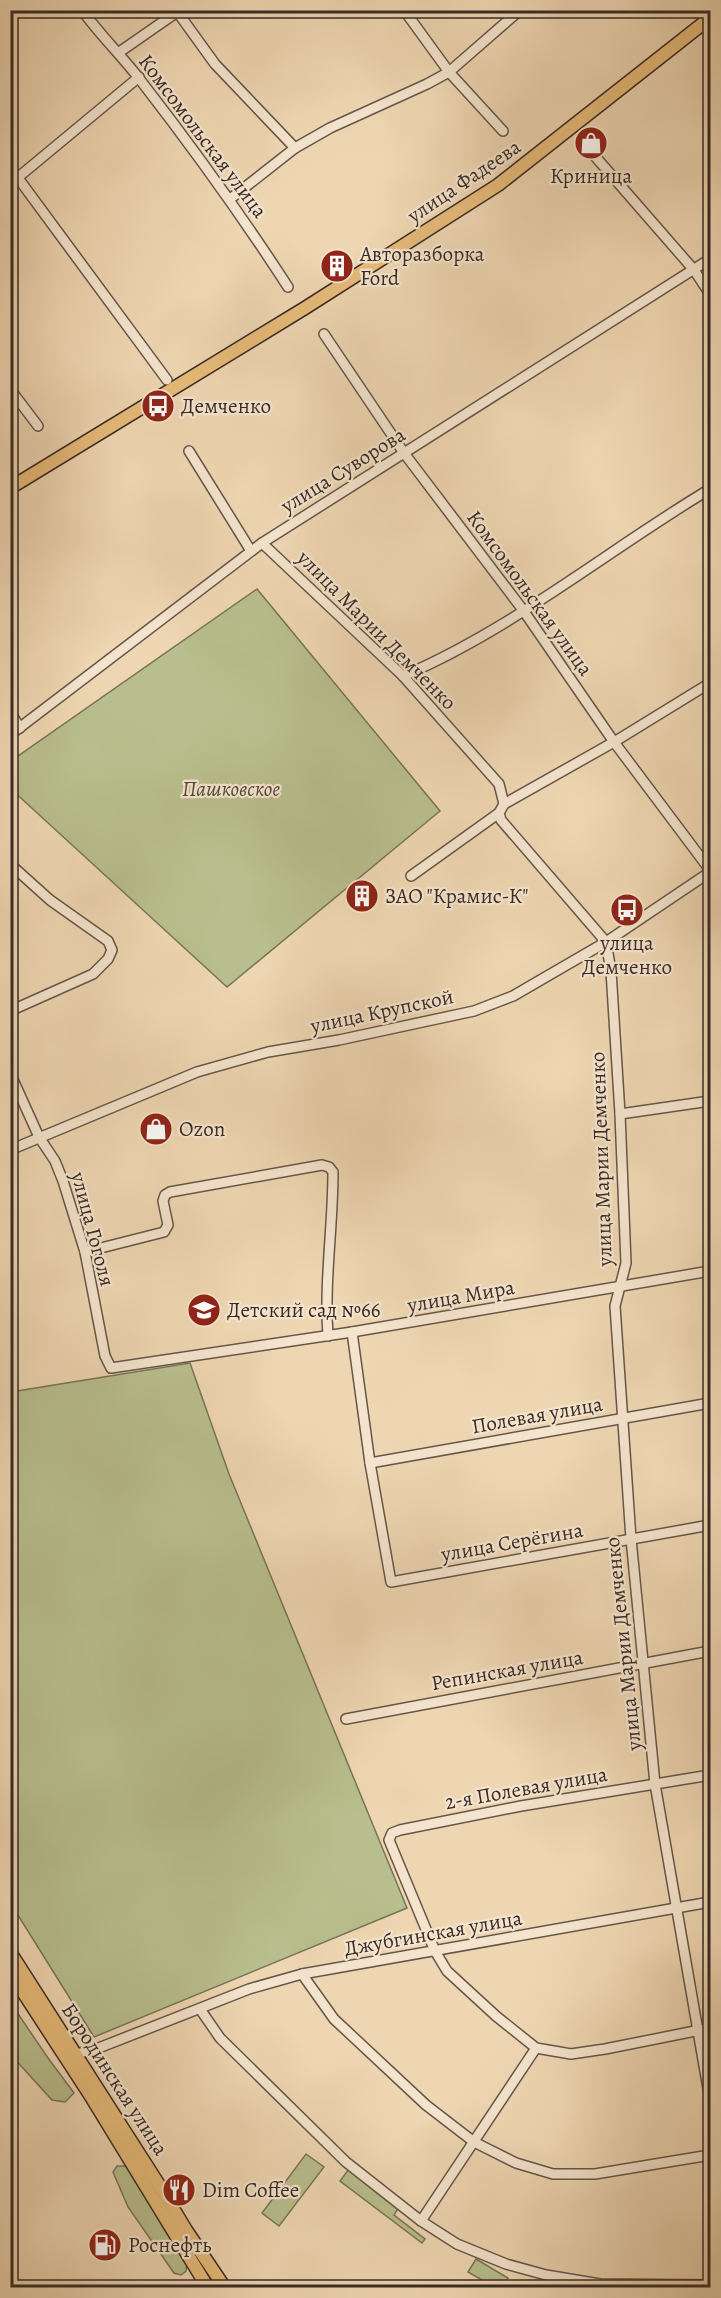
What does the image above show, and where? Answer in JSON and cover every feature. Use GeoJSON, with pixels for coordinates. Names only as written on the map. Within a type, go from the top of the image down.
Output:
{"type":"FeatureCollection","features":[{"type":"Feature","properties":{"kind":"main road","name":"улица Фадеева"},"geometry":{"type":"LineString","coordinates":[[10,488],[305,308],[498,185],[711,18]]}},
{"type":"Feature","properties":{"kind":"main road","name":"Бородинская улица"},"geometry":{"type":"LineString","coordinates":[[10,1952],[225,2288]]}},
{"type":"Feature","properties":{"kind":"main road","name":"Бородинская улица"},"geometry":{"type":"LineString","coordinates":[[10,1972],[92,2098],[208,2288]]}},
{"type":"Feature","properties":{"kind":"street","name":"Комсомольская улица"},"geometry":{"type":"LineString","coordinates":[[82,10],[139,77],[230,199],[288,287]]}},
{"type":"Feature","properties":{"kind":"street"},"geometry":{"type":"LineString","coordinates":[[404,10],[449,72],[503,131]]}},
{"type":"Feature","properties":{"kind":"street"},"geometry":{"type":"LineString","coordinates":[[230,199],[295,148],[330,128],[449,72],[520,10]]}},
{"type":"Feature","properties":{"kind":"street"},"geometry":{"type":"LineString","coordinates":[[118,53],[176,11],[214,64],[295,148]]}},
{"type":"Feature","properties":{"kind":"street"},"geometry":{"type":"LineString","coordinates":[[139,77],[14,181],[167,380]]}},
{"type":"Feature","properties":{"kind":"street"},"geometry":{"type":"LineString","coordinates":[[593,154],[694,270],[711,294]]}},
{"type":"Feature","properties":{"kind":"street","name":"улица Суворова"},"geometry":{"type":"LineString","coordinates":[[10,735],[262,543],[711,259]]}},
{"type":"Feature","properties":{"kind":"street","name":"Комсомольская улица"},"geometry":{"type":"LineString","coordinates":[[324,334],[404,453],[523,610],[614,742],[711,871]]}},
{"type":"Feature","properties":{"kind":"street"},"geometry":{"type":"LineString","coordinates":[[10,389],[38,426]]}},
{"type":"Feature","properties":{"kind":"street"},"geometry":{"type":"LineString","coordinates":[[189,451],[251,551]]}},
{"type":"Feature","properties":{"kind":"street"},"geometry":{"type":"LineString","coordinates":[[403,676],[442,659],[523,610],[598,563],[670,513],[711,489]]}},
{"type":"Feature","properties":{"kind":"street","name":"улица Марии Демченко"},"geometry":{"type":"LineString","coordinates":[[262,543],[403,676],[499,784],[501,820],[606,942],[611,972],[620,1114],[626,1263],[615,1306],[631,1539],[655,1784],[675,1909],[711,2100]]}},
{"type":"Feature","properties":{"kind":"street"},"geometry":{"type":"LineString","coordinates":[[411,876],[502,808],[711,683]]}},
{"type":"Feature","properties":{"kind":"street"},"geometry":{"type":"LineString","coordinates":[[10,712],[20,728]]}},
{"type":"Feature","properties":{"kind":"street"},"geometry":{"type":"LineString","coordinates":[[10,864],[50,900],[108,941],[112,950],[93,974],[10,1011]]}},
{"type":"Feature","properties":{"kind":"street","name":"улица Крупской"},"geometry":{"type":"LineString","coordinates":[[10,1150],[174,1080],[206,1069],[268,1052],[339,1040],[474,1011],[513,996],[606,942],[711,871]]}},
{"type":"Feature","properties":{"kind":"street","name":"улица Гоголя"},"geometry":{"type":"LineString","coordinates":[[10,1073],[39,1137],[55,1161],[63,1181],[85,1252],[105,1356],[111,1368]]}},
{"type":"Feature","properties":{"kind":"street"},"geometry":{"type":"LineString","coordinates":[[620,1114],[711,1101]]}},
{"type":"Feature","properties":{"kind":"street"},"geometry":{"type":"LineString","coordinates":[[85,1252],[164,1232],[168,1225],[163,1201],[165,1195],[170,1192],[322,1165],[329,1167],[333,1172],[333,1217],[326,1303],[328,1336]]}},
{"type":"Feature","properties":{"kind":"street","name":"улица Мира"},"geometry":{"type":"LineString","coordinates":[[111,1368],[328,1336],[711,1271]]}},
{"type":"Feature","properties":{"kind":"street"},"geometry":{"type":"LineString","coordinates":[[352,1332],[370,1463]]}},
{"type":"Feature","properties":{"kind":"street","name":"Полевая улица"},"geometry":{"type":"LineString","coordinates":[[370,1463],[711,1403]]}},
{"type":"Feature","properties":{"kind":"street","name":"улица Серёгина"},"geometry":{"type":"LineString","coordinates":[[370,1463],[391,1582],[711,1525]]}},
{"type":"Feature","properties":{"kind":"street","name":"Репинская улица"},"geometry":{"type":"LineString","coordinates":[[346,1719],[711,1651]]}},
{"type":"Feature","properties":{"kind":"street","name":"2-я Полевая улица"},"geometry":{"type":"LineString","coordinates":[[435,1951],[389,1840],[392,1833],[711,1775]]}},
{"type":"Feature","properties":{"kind":"street","name":"Джубгинская улица"},"geometry":{"type":"LineString","coordinates":[[76,2054],[96,2049],[249,1989],[302,1974],[711,1902]]}},
{"type":"Feature","properties":{"kind":"street"},"geometry":{"type":"LineString","coordinates":[[435,1951],[447,1971],[496,2016],[536,2048],[571,2054],[711,2028]]}},
{"type":"Feature","properties":{"kind":"street"},"geometry":{"type":"LineString","coordinates":[[302,1974],[334,2019],[426,2105],[474,2142],[516,2163],[553,2174],[595,2174],[711,2156]]}},
{"type":"Feature","properties":{"kind":"street"},"geometry":{"type":"LineString","coordinates":[[200,2009],[220,2038],[346,2162],[421,2221],[457,2244],[506,2264],[546,2275],[600,2284],[711,2284]]}},
{"type":"Feature","properties":{"kind":"street"},"geometry":{"type":"LineString","coordinates":[[421,2221],[536,2048]]}},
{"type":"Feature","properties":{"kind":"green space","name":"Пашковское"},"geometry":{"type":"Polygon","coordinates":[[[257,589],[440,811],[227,987],[11,789],[11,761],[257,589]]]}},
{"type":"Feature","properties":{"kind":"green space"},"geometry":{"type":"Polygon","coordinates":[[[190,1363],[229,1474],[407,1908],[94,2037],[11,1904],[11,1392],[190,1363]]]}},
{"type":"Feature","properties":{"kind":"green space"},"geometry":{"type":"Polygon","coordinates":[[[10,2002],[74,2093],[65,2102],[52,2100],[11,2055],[10,2002]]]}},
{"type":"Feature","properties":{"kind":"green space"},"geometry":{"type":"Polygon","coordinates":[[[306,2154],[324,2167],[279,2226],[262,2213],[306,2154]]]}},
{"type":"Feature","properties":{"kind":"green space"},"geometry":{"type":"Polygon","coordinates":[[[117,2166],[126,2166],[187,2261],[186,2271],[181,2275],[174,2273],[128,2207],[113,2172],[117,2166]]]}},
{"type":"Feature","properties":{"kind":"green space"},"geometry":{"type":"Polygon","coordinates":[[[349,2169],[399,2207],[394,2215],[425,2239],[422,2243],[340,2181],[349,2169]]]}},
{"type":"Feature","properties":{"kind":"green space"},"geometry":{"type":"Polygon","coordinates":[[[476,2259],[508,2278],[503,2287],[494,2287],[468,2272],[476,2259]]]}},
{"type":"Feature","properties":{"kind":"waterway"},"geometry":{"type":"LineString","coordinates":[[10,2276],[20,2288]]}},
{"type":"Feature","properties":{"kind":"place","name":"Криница"},"geometry":{"type":"Point","coordinates":[591,143]}},
{"type":"Feature","properties":{"kind":"place","name":"Авторазборка Ford"},"geometry":{"type":"Point","coordinates":[337,266]}},
{"type":"Feature","properties":{"kind":"place","name":"Демченко"},"geometry":{"type":"Point","coordinates":[158,406]}},
{"type":"Feature","properties":{"kind":"place","name":"ЗАО \"Крамис-К\""},"geometry":{"type":"Point","coordinates":[362,896]}},
{"type":"Feature","properties":{"kind":"place","name":"улица Демченко"},"geometry":{"type":"Point","coordinates":[627,910]}},
{"type":"Feature","properties":{"kind":"place","name":"Ozon"},"geometry":{"type":"Point","coordinates":[156,1129]}},
{"type":"Feature","properties":{"kind":"place","name":"Детский сад №66"},"geometry":{"type":"Point","coordinates":[204,1310]}},
{"type":"Feature","properties":{"kind":"place","name":"Dim Coffee"},"geometry":{"type":"Point","coordinates":[179,2190]}},
{"type":"Feature","properties":{"kind":"place","name":"Роснефть"},"geometry":{"type":"Point","coordinates":[105,2245]}}]}
